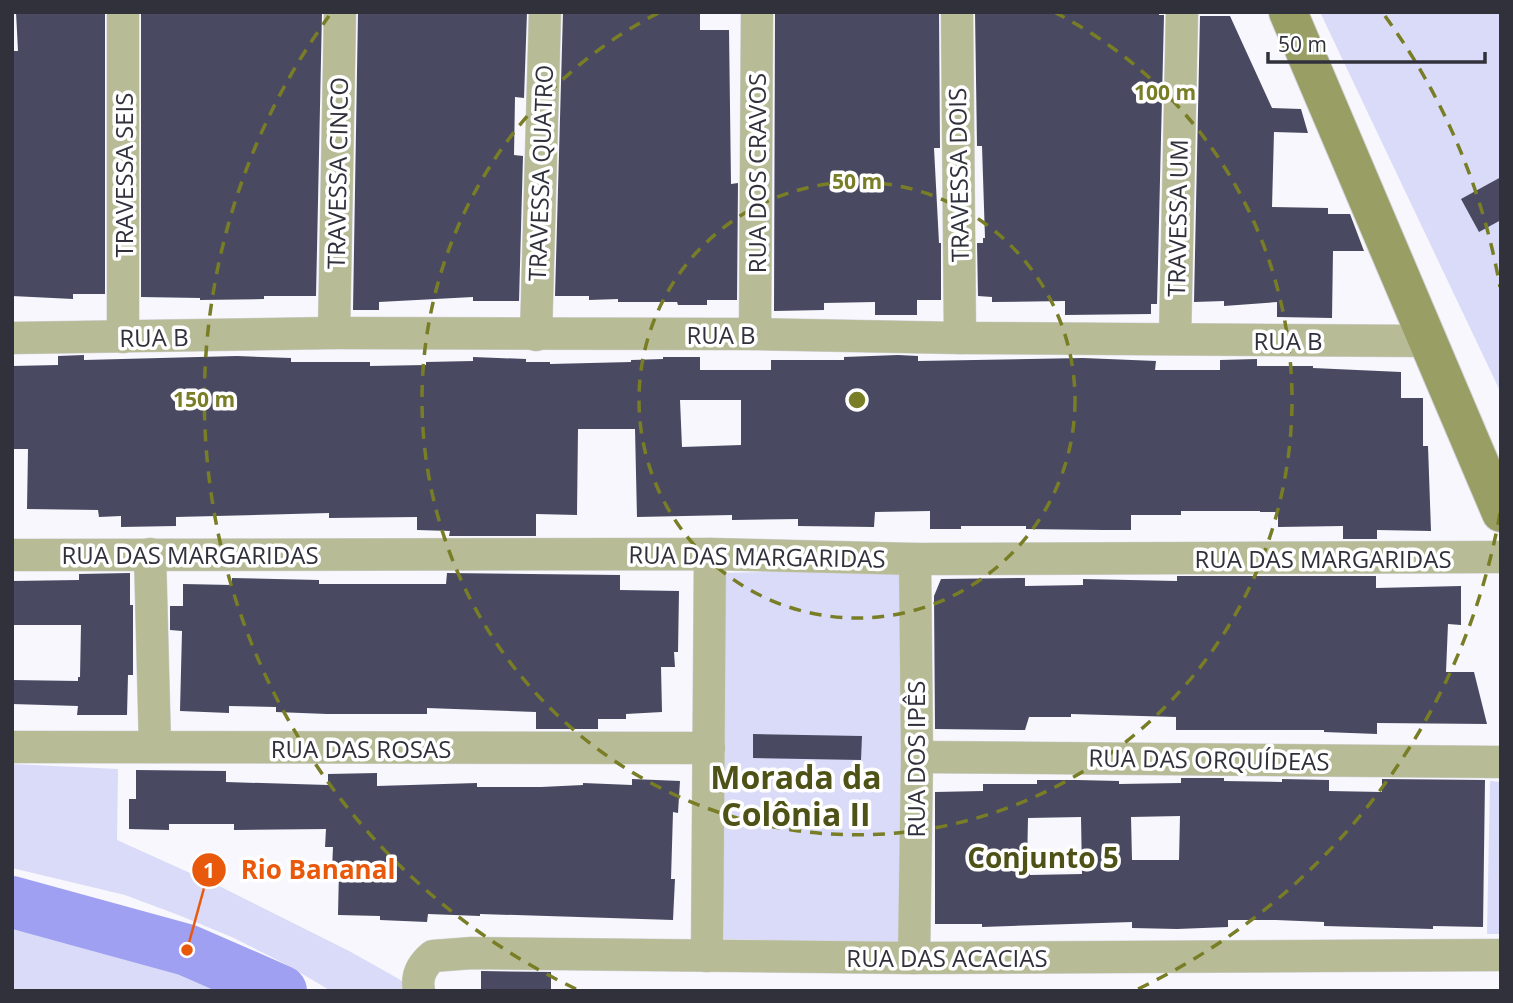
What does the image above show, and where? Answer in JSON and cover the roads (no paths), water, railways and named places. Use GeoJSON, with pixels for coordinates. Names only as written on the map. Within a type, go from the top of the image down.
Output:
{"type":"FeatureCollection","features":[{"type":"Feature","properties":{"kind":"main road"},"geometry":{"type":"LineString","coordinates":[[1288,12],[1501,513]]}},
{"type":"Feature","properties":{"kind":"street","name":"TRAVESSA SEIS"},"geometry":{"type":"LineString","coordinates":[[123,12],[123,337]]}},
{"type":"Feature","properties":{"kind":"street","name":"TRAVESSA CINCO"},"geometry":{"type":"LineString","coordinates":[[334,333],[340,12]]}},
{"type":"Feature","properties":{"kind":"street","name":"TRAVESSA QUATRO"},"geometry":{"type":"LineString","coordinates":[[536,335],[545,12]]}},
{"type":"Feature","properties":{"kind":"street","name":"RUA DOS CRAVOS"},"geometry":{"type":"LineString","coordinates":[[755,334],[757,12]]}},
{"type":"Feature","properties":{"kind":"street","name":"TRAVESSA DOIS"},"geometry":{"type":"LineString","coordinates":[[957,12],[960,338]]}},
{"type":"Feature","properties":{"kind":"street","name":"TRAVESSA UM"},"geometry":{"type":"LineString","coordinates":[[1175,339],[1182,12]]}},
{"type":"Feature","properties":{"kind":"street","name":"RUA B"},"geometry":{"type":"LineString","coordinates":[[12,338],[334,333],[1429,341]]}},
{"type":"Feature","properties":{"kind":"street"},"geometry":{"type":"LineString","coordinates":[[150,554],[155,747]]}},
{"type":"Feature","properties":{"kind":"street","name":"RUA DAS MARGARIDAS"},"geometry":{"type":"LineString","coordinates":[[12,555],[710,554],[915,559],[1501,557]]}},
{"type":"Feature","properties":{"kind":"street"},"geometry":{"type":"LineString","coordinates":[[707,956],[710,554]]}},
{"type":"Feature","properties":{"kind":"street","name":"RUA DOS IPÊS"},"geometry":{"type":"LineString","coordinates":[[914,958],[917,757],[915,559]]}},
{"type":"Feature","properties":{"kind":"street","name":"RUA DAS ROSAS"},"geometry":{"type":"LineString","coordinates":[[12,747],[709,748]]}},
{"type":"Feature","properties":{"kind":"street","name":"RUA DAS ORQUÍDEAS"},"geometry":{"type":"LineString","coordinates":[[917,757],[1501,762]]}},
{"type":"Feature","properties":{"kind":"street","name":"RUA DAS ACACIAS"},"geometry":{"type":"LineString","coordinates":[[419,991],[421,970],[428,960],[439,954],[914,958],[1501,955]]}},
{"type":"Feature","properties":{"kind":"waterway"},"geometry":{"type":"LineString","coordinates":[[12,902],[187,950],[281,991]]}},
{"type":"Feature","properties":{"kind":"place","name":"Rio Bananal"},"geometry":{"type":"Point","coordinates":[187,950]}},
{"type":"Feature","properties":{"kind":"district","name":"Morada da Colônia II"},"geometry":{"type":"Point","coordinates":[796,794]}},
{"type":"Feature","properties":{"kind":"district","name":"Conjunto 5"},"geometry":{"type":"Point","coordinates":[1043,857]}}]}
